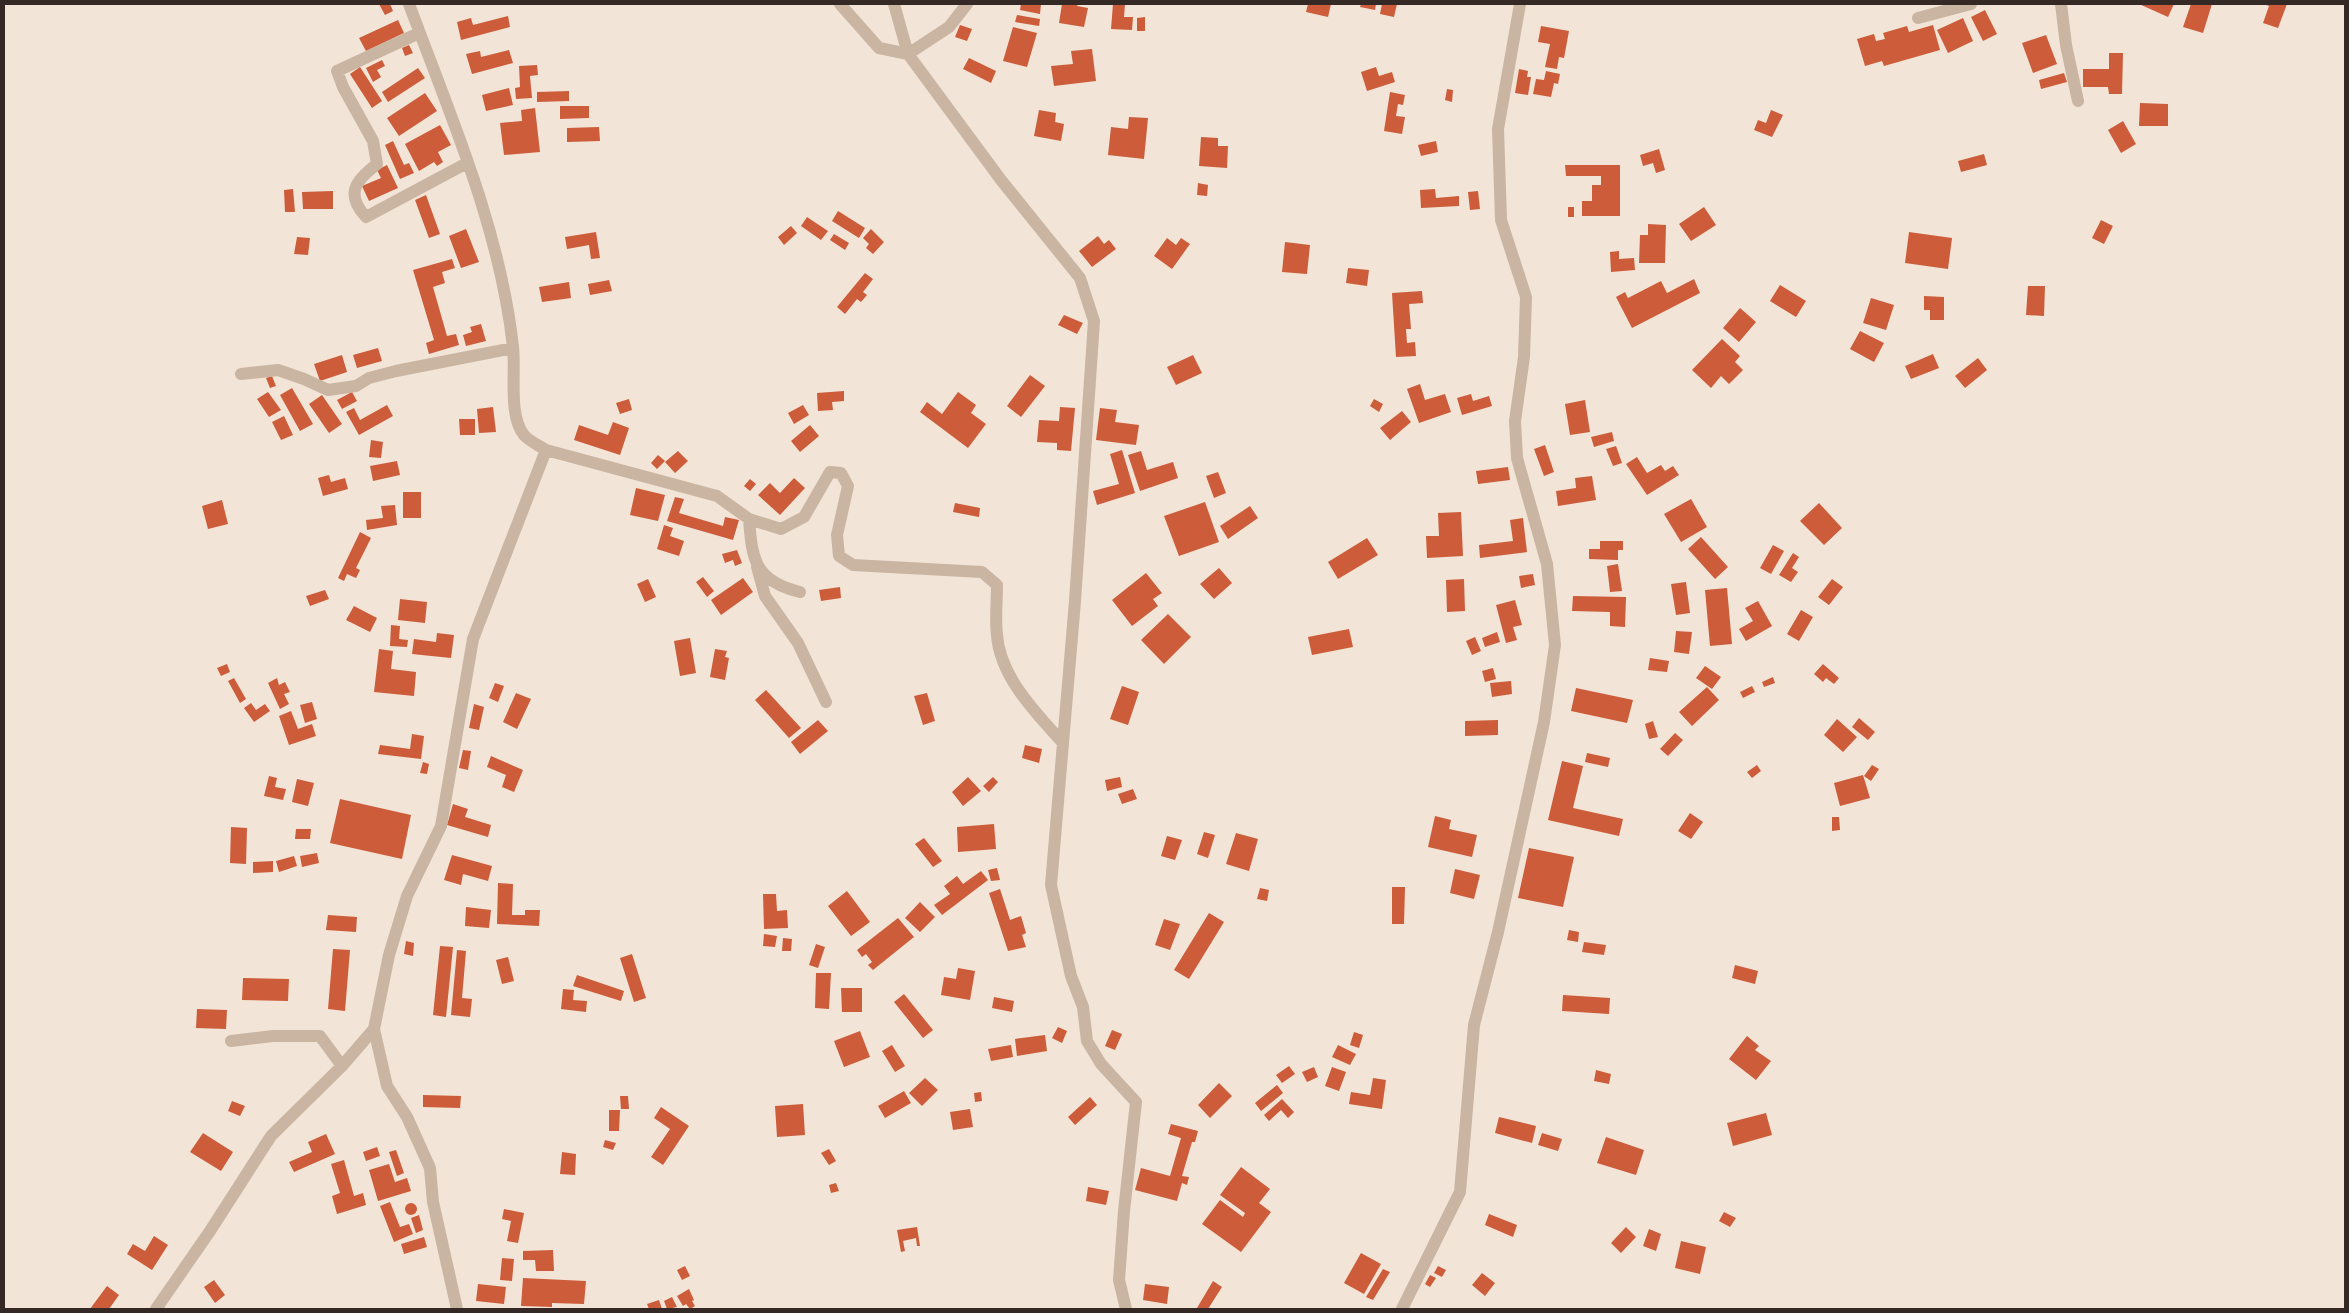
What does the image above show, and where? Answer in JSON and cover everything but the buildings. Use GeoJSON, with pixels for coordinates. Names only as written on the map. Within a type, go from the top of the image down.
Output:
{"type":"FeatureCollection","features":[{"type":"Feature","properties":{"kind":"street"},"geometry":{"type":"LineString","coordinates":[[409,4],[467,163],[498,257],[514,348],[514,410],[524,435],[546,450],[716,496],[749,519],[781,529],[804,517],[830,472],[841,473],[848,486],[836,535],[839,556],[853,565],[982,572],[997,585],[996,637],[1005,667],[1034,711],[1062,742]]}},
{"type":"Feature","properties":{"kind":"street"},"geometry":{"type":"LineString","coordinates":[[840,4],[879,48],[908,54],[949,26],[967,4]]}},
{"type":"Feature","properties":{"kind":"street"},"geometry":{"type":"LineString","coordinates":[[894,4],[908,54],[1001,180],[1080,278],[1094,321],[1075,600],[1051,885],[1071,976],[1083,1007],[1086,1041],[1101,1064],[1136,1102],[1124,1211],[1119,1280],[1126,1309]]}},
{"type":"Feature","properties":{"kind":"street"},"geometry":{"type":"LineString","coordinates":[[1402,1309],[1460,1192],[1474,1024],[1498,932],[1542,731],[1555,645],[1547,564],[1517,458],[1515,421],[1524,357],[1526,297],[1502,220],[1498,129],[1520,4]]}},
{"type":"Feature","properties":{"kind":"street"},"geometry":{"type":"LineString","coordinates":[[1918,18],[1971,4]]}},
{"type":"Feature","properties":{"kind":"street"},"geometry":{"type":"LineString","coordinates":[[2061,4],[2066,45],[2078,101]]}},
{"type":"Feature","properties":{"kind":"street"},"geometry":{"type":"LineString","coordinates":[[419,33],[337,71],[343,87],[373,141],[377,164],[359,178],[354,192],[357,207],[366,217],[467,163]]}},
{"type":"Feature","properties":{"kind":"street"},"geometry":{"type":"LineString","coordinates":[[241,374],[278,370],[328,390],[356,386],[369,378],[396,371],[514,348]]}},
{"type":"Feature","properties":{"kind":"street"},"geometry":{"type":"LineString","coordinates":[[457,1309],[433,1202],[430,1168],[407,1117],[387,1086],[374,1029],[389,955],[407,896],[441,826],[473,639],[546,450]]}},
{"type":"Feature","properties":{"kind":"street"},"geometry":{"type":"LineString","coordinates":[[749,519],[752,550],[765,596],[798,643],[826,702]]}},
{"type":"Feature","properties":{"kind":"street"},"geometry":{"type":"LineString","coordinates":[[757,567],[780,587],[800,592]]}},
{"type":"Feature","properties":{"kind":"street"},"geometry":{"type":"LineString","coordinates":[[156,1309],[210,1231],[271,1136],[342,1066],[374,1029]]}},
{"type":"Feature","properties":{"kind":"street"},"geometry":{"type":"LineString","coordinates":[[231,1041],[273,1036],[320,1036],[342,1066]]}}]}
